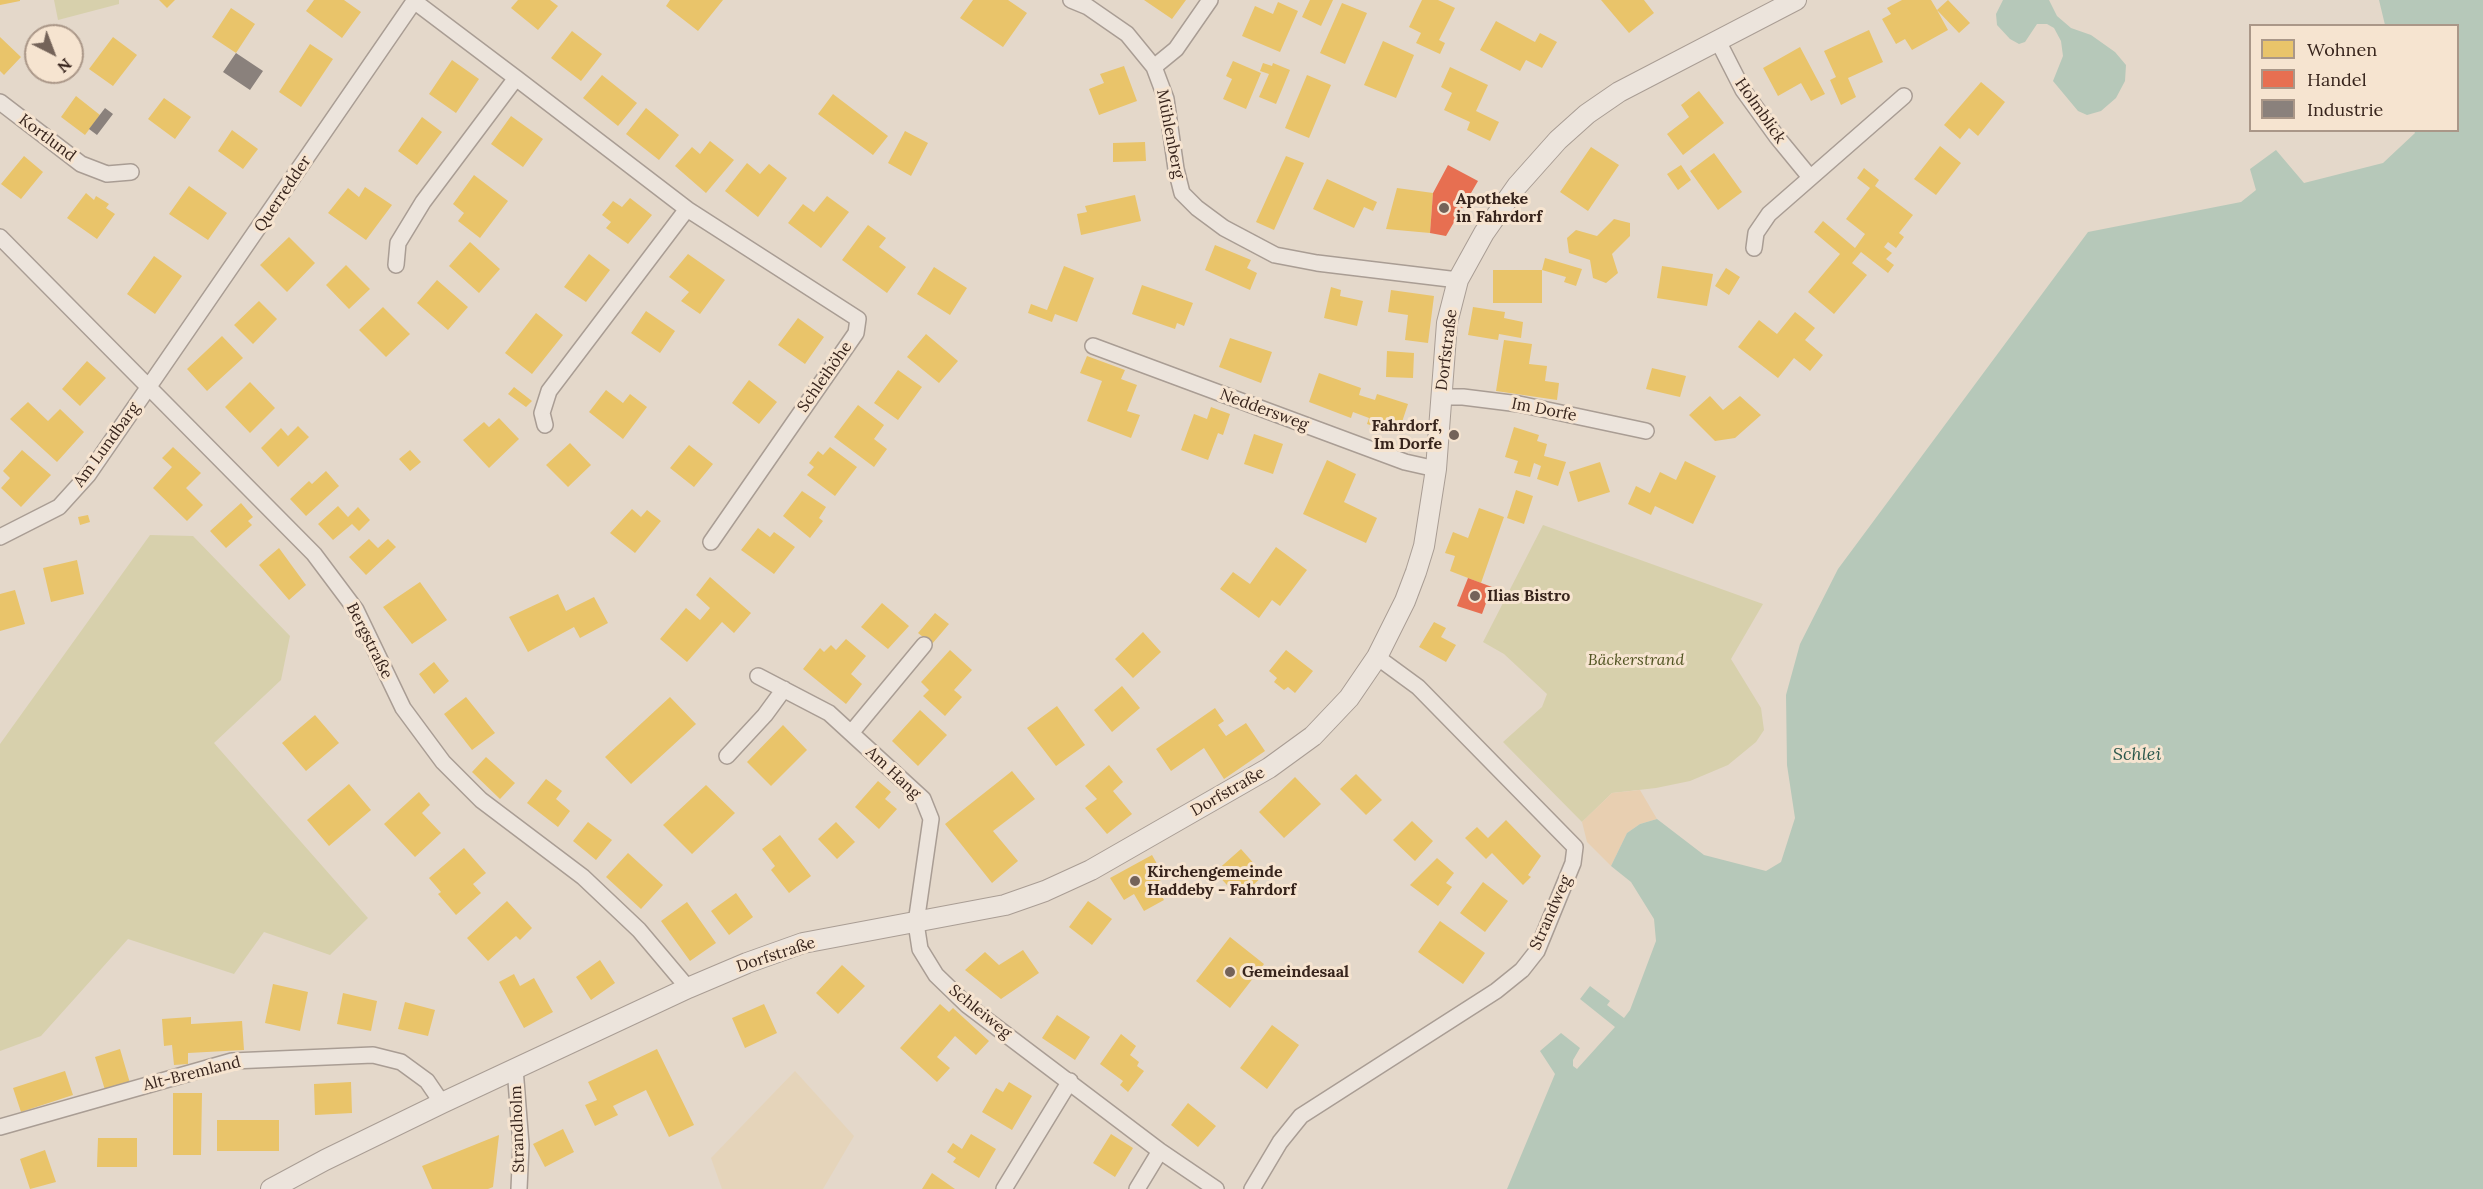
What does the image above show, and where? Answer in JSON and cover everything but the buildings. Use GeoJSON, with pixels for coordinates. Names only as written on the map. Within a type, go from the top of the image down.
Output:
{"type":"FeatureCollection","features":[{"type":"Feature","properties":{"kind":"street","name":"Mühlenberg"},"geometry":{"type":"LineString","coordinates":[[1071,0],[1088,7],[1127,34],[1154,67],[1166,99],[1176,169],[1182,193],[1197,208],[1224,228],[1275,255],[1317,263],[1458,280]]}},
{"type":"Feature","properties":{"kind":"street"},"geometry":{"type":"LineString","coordinates":[[1154,67],[1176,49],[1210,0]]}},
{"type":"Feature","properties":{"kind":"street","name":"Dorfstraße"},"geometry":{"type":"LineString","coordinates":[[271,1189],[325,1160],[515,1068],[747,963],[803,943],[1005,905],[1045,891],[1091,870],[1269,768],[1312,736],[1349,698],[1377,657],[1405,601],[1424,546],[1436,469],[1447,323],[1458,280],[1484,233],[1517,186],[1558,140],[1587,114],[1619,92],[1796,0]]}},
{"type":"Feature","properties":{"kind":"street","name":"Schleihöhe"},"geometry":{"type":"LineString","coordinates":[[414,1],[687,209],[858,319],[856,333],[711,542]]}},
{"type":"Feature","properties":{"kind":"street","name":"Querredder"},"geometry":{"type":"LineString","coordinates":[[149,386],[414,1]]}},
{"type":"Feature","properties":{"kind":"street","name":"Holmblick"},"geometry":{"type":"LineString","coordinates":[[1718,41],[1743,90],[1809,176]]}},
{"type":"Feature","properties":{"kind":"street"},"geometry":{"type":"LineString","coordinates":[[396,265],[398,243],[423,202],[516,78]]}},
{"type":"Feature","properties":{"kind":"street"},"geometry":{"type":"LineString","coordinates":[[1754,248],[1756,233],[1768,214],[1809,176],[1904,96]]}},
{"type":"Feature","properties":{"kind":"street","name":"Kortlund"},"geometry":{"type":"LineString","coordinates":[[0,102],[81,164],[107,174],[132,172]]}},
{"type":"Feature","properties":{"kind":"street"},"geometry":{"type":"LineString","coordinates":[[545,425],[542,413],[549,391],[687,209]]}},
{"type":"Feature","properties":{"kind":"street","name":"Bergstraße"},"geometry":{"type":"LineString","coordinates":[[0,237],[291,529],[329,573],[356,610],[403,708],[443,762],[481,800],[583,877],[639,930],[688,988]]}},
{"type":"Feature","properties":{"kind":"street","name":"Neddersweg"},"geometry":{"type":"LineString","coordinates":[[1093,346],[1405,462],[1436,469]]}},
{"type":"Feature","properties":{"kind":"street","name":"Am Lundbarg"},"geometry":{"type":"LineString","coordinates":[[0,537],[59,507],[88,475],[149,386]]}},
{"type":"Feature","properties":{"kind":"street","name":"Im Dorfe"},"geometry":{"type":"LineString","coordinates":[[1440,398],[1463,397],[1519,404],[1646,431]]}},
{"type":"Feature","properties":{"kind":"street","name":"Am Hang"},"geometry":{"type":"LineString","coordinates":[[851,733],[924,645]]}},
{"type":"Feature","properties":{"kind":"street","name":"Strandweg"},"geometry":{"type":"LineString","coordinates":[[1252,1189],[1280,1142],[1302,1116],[1496,991],[1522,970],[1537,951],[1573,863],[1575,847],[1418,687],[1377,657]]}},
{"type":"Feature","properties":{"kind":"street","name":"Am Hang"},"geometry":{"type":"LineString","coordinates":[[758,676],[829,713],[922,799],[931,819],[915,923]]}},
{"type":"Feature","properties":{"kind":"street"},"geometry":{"type":"LineString","coordinates":[[727,756],[765,715],[784,689]]}},
{"type":"Feature","properties":{"kind":"street","name":"Schleiweg"},"geometry":{"type":"LineString","coordinates":[[915,923],[920,950],[936,975],[967,1005],[1160,1151],[1216,1189]]}},
{"type":"Feature","properties":{"kind":"street","name":"Alt-Bremland"},"geometry":{"type":"LineString","coordinates":[[0,1127],[232,1061],[373,1055],[401,1062],[427,1081],[442,1103]]}},
{"type":"Feature","properties":{"kind":"street","name":"Strandholm"},"geometry":{"type":"LineString","coordinates":[[515,1068],[521,1145],[519,1189]]}},
{"type":"Feature","properties":{"kind":"street"},"geometry":{"type":"LineString","coordinates":[[1004,1189],[1070,1081]]}},
{"type":"Feature","properties":{"kind":"street"},"geometry":{"type":"LineString","coordinates":[[1137,1189],[1160,1151]]}},
{"type":"Feature","properties":{"kind":"shaded area"},"geometry":{"type":"Polygon","coordinates":[[[795,1071],[854,1136],[823,1189],[722,1189],[711,1158],[795,1071]]]}},
{"type":"Feature","properties":{"kind":"green space"},"geometry":{"type":"Polygon","coordinates":[[[54,0],[119,0],[119,4],[58,20],[54,0]]]}},
{"type":"Feature","properties":{"kind":"green space","name":"Bäckerstrand"},"geometry":{"type":"Polygon","coordinates":[[[1543,525],[1763,604],[1731,659],[1761,708],[1764,730],[1756,742],[1728,765],[1690,781],[1612,793],[1582,822],[1503,742],[1542,707],[1547,694],[1504,654],[1483,642],[1543,525]]]}},
{"type":"Feature","properties":{"kind":"green space"},"geometry":{"type":"Polygon","coordinates":[[[150,535],[193,536],[290,636],[281,680],[214,743],[368,918],[330,955],[264,932],[234,974],[128,939],[41,1036],[0,1051],[0,744],[150,535]]]}},
{"type":"Feature","properties":{"kind":"sand"},"geometry":{"type":"Polygon","coordinates":[[[1640,790],[1657,819],[1640,824],[1627,833],[1611,866],[1587,842],[1582,822],[1612,793],[1640,790]]]}},
{"type":"Feature","properties":{"kind":"water"},"geometry":{"type":"Polygon","coordinates":[[[2003,0],[2049,0],[2057,16],[2071,28],[2091,35],[2115,52],[2126,65],[2125,81],[2116,98],[2101,111],[2087,115],[2078,111],[2053,81],[2063,56],[2061,41],[2054,28],[2047,24],[2037,24],[2025,42],[2019,44],[2010,39],[1997,25],[1996,14],[2003,0]]]}},
{"type":"Feature","properties":{"kind":"water","name":"Schlei"},"geometry":{"type":"Polygon","coordinates":[[[2379,0],[2483,0],[2483,1189],[1507,1189],[1555,1074],[1540,1051],[1561,1033],[1580,1048],[1573,1060],[1573,1066],[1577,1069],[1615,1027],[1580,999],[1590,986],[1610,1001],[1607,1005],[1624,1018],[1630,1010],[1656,941],[1654,919],[1631,882],[1611,866],[1627,833],[1640,824],[1657,819],[1704,855],[1766,871],[1781,862],[1795,818],[1787,765],[1786,695],[1800,644],[1838,569],[2088,232],[2241,202],[2256,190],[2250,169],[2276,150],[2304,183],[2383,163],[2414,132],[2459,132],[2459,24],[2385,24],[2379,0]]]}},
{"type":"Feature","properties":{"kind":"place","name":"Apotheke in Fahrdorf"},"geometry":{"type":"Point","coordinates":[1444,208]}},
{"type":"Feature","properties":{"kind":"place","name":"Fahrdorf, Im Dorfe"},"geometry":{"type":"Point","coordinates":[1454,435]}},
{"type":"Feature","properties":{"kind":"place","name":"Ilias Bistro"},"geometry":{"type":"Point","coordinates":[1475,596]}},
{"type":"Feature","properties":{"kind":"place","name":"Kirchengemeinde Haddeby - Fahrdorf"},"geometry":{"type":"Point","coordinates":[1135,881]}},
{"type":"Feature","properties":{"kind":"place","name":"Gemeindesaal"},"geometry":{"type":"Point","coordinates":[1230,972]}}]}
